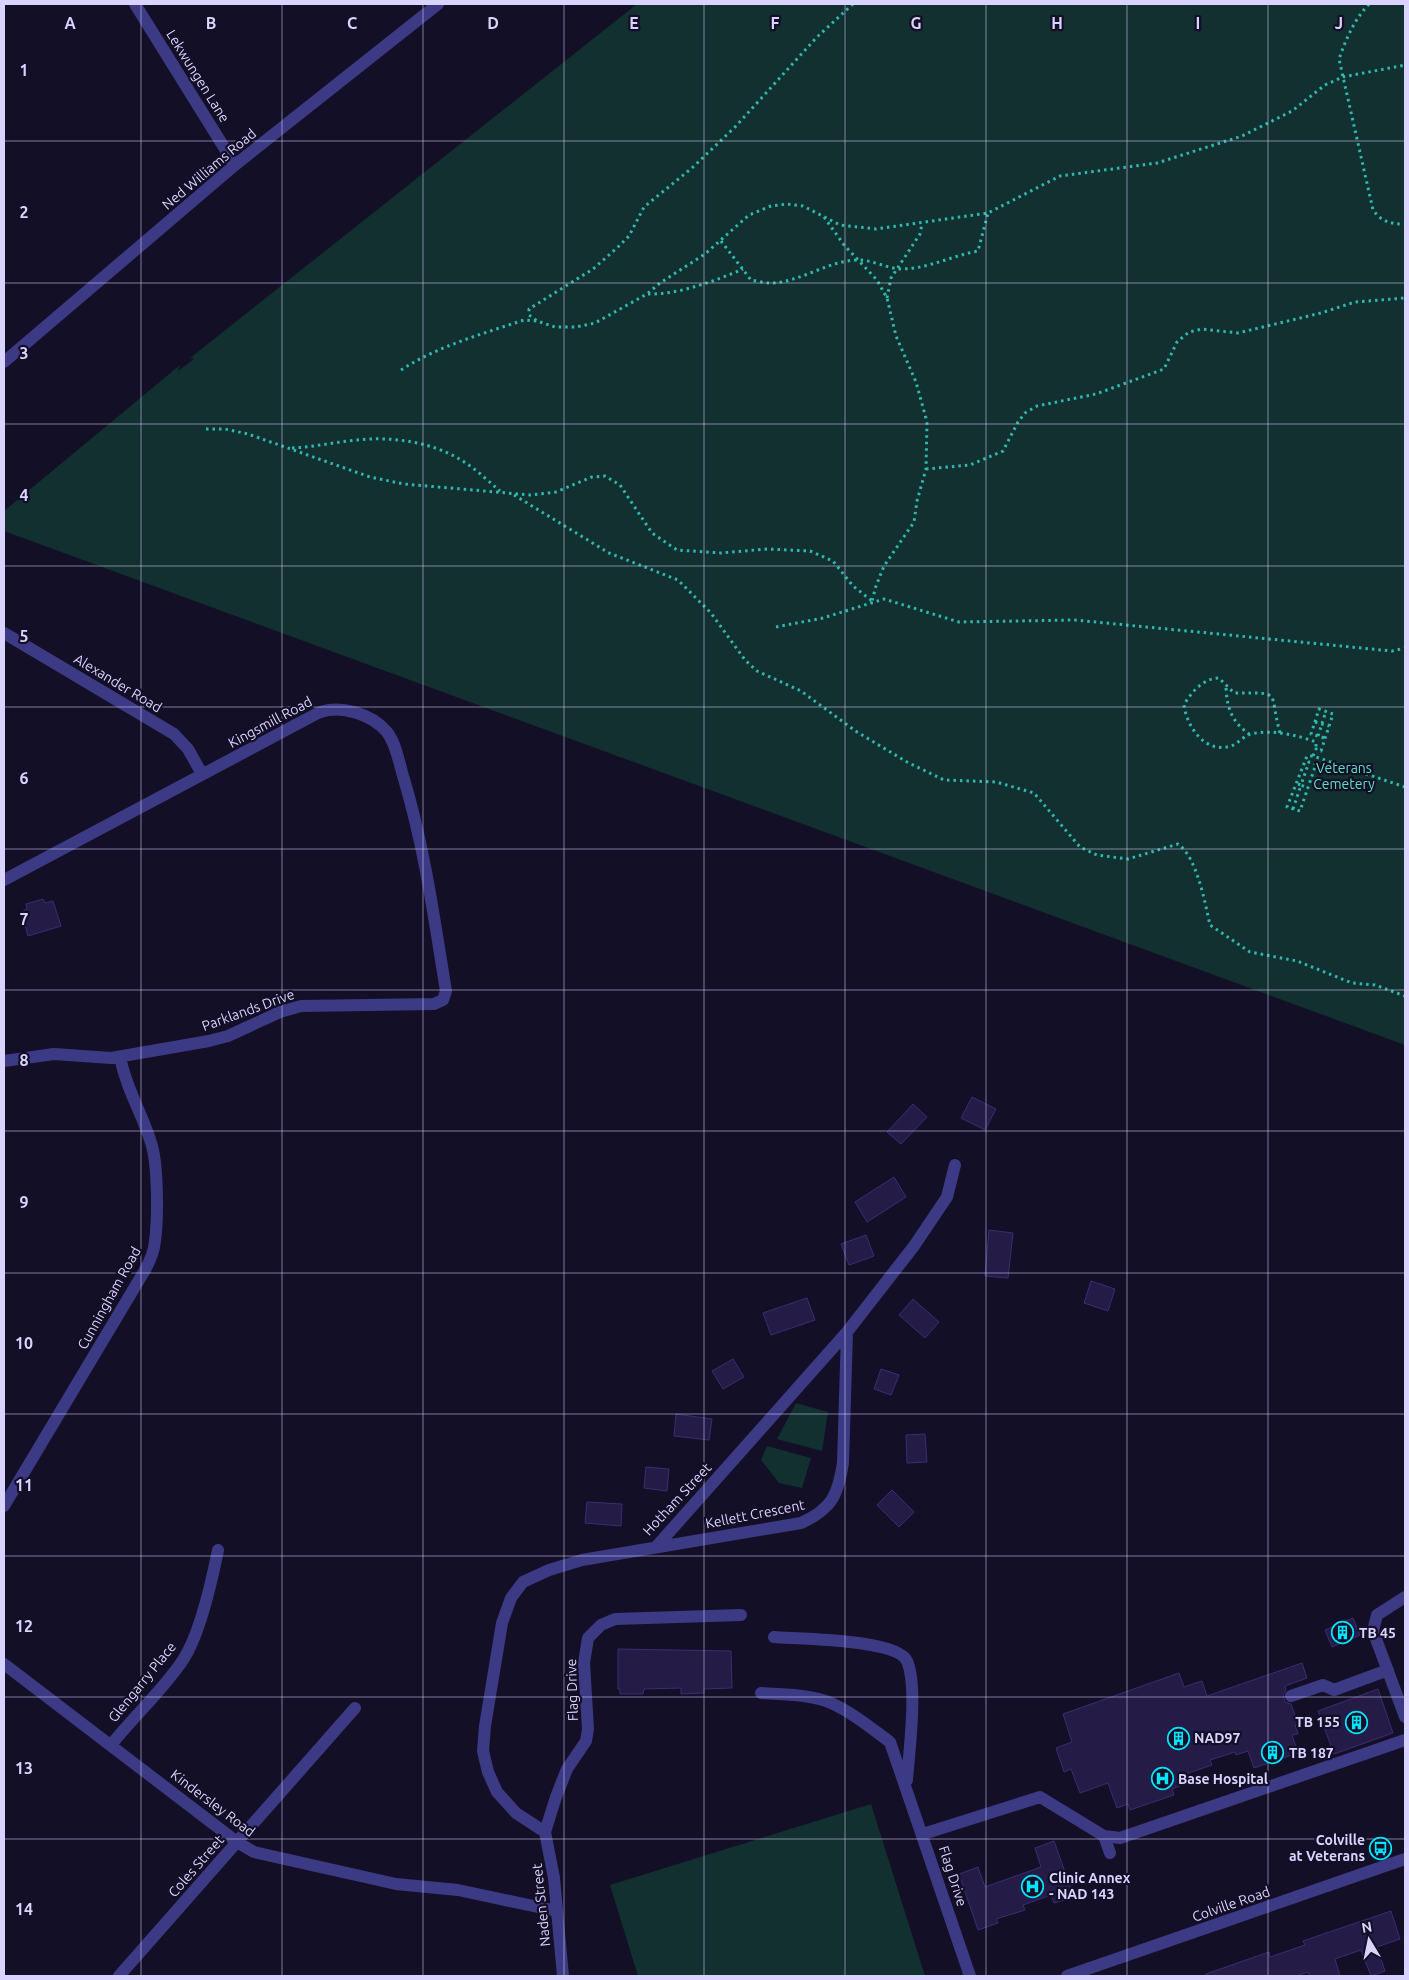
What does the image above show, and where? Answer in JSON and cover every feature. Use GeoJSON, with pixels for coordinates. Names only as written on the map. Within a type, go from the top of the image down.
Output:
{"type":"FeatureCollection","features":[{"type":"Feature","properties":{"kind":"street","name":"Lekwungen Lane"},"geometry":{"type":"LineString","coordinates":[[135,4],[235,165]]}},
{"type":"Feature","properties":{"kind":"street","name":"Ned Williams Road"},"geometry":{"type":"LineString","coordinates":[[4,362],[235,165],[438,4]]}},
{"type":"Feature","properties":{"kind":"street","name":"Alexander Road"},"geometry":{"type":"LineString","coordinates":[[4,632],[170,732],[188,749],[202,774]]}},
{"type":"Feature","properties":{"kind":"street","name":"Kingsmill Road"},"geometry":{"type":"LineString","coordinates":[[4,880],[326,710],[343,709],[380,725],[394,745],[422,844],[446,991],[443,1000]]}},
{"type":"Feature","properties":{"kind":"street","name":"Parklands Drive"},"geometry":{"type":"LineString","coordinates":[[4,1061],[54,1054],[101,1058],[120,1057],[218,1039],[280,1012],[301,1006],[434,1004],[443,1000]]}},
{"type":"Feature","properties":{"kind":"street","name":"Cunningham Road"},"geometry":{"type":"LineString","coordinates":[[4,1506],[145,1270],[153,1251],[156,1230],[154,1155],[125,1082],[120,1057]]}},
{"type":"Feature","properties":{"kind":"street","name":"Hotham Street"},"geometry":{"type":"LineString","coordinates":[[545,1832],[516,1813],[497,1792],[488,1772],[483,1751],[502,1623],[510,1598],[523,1582],[549,1570],[582,1560],[656,1547],[847,1332],[914,1246],[947,1197],[955,1165]]}},
{"type":"Feature","properties":{"kind":"street","name":"Kellett Crescent"},"geometry":{"type":"LineString","coordinates":[[656,1547],[801,1523],[816,1516],[827,1507],[840,1484],[843,1463],[847,1332]]}},
{"type":"Feature","properties":{"kind":"street","name":"Glengarry Place"},"geometry":{"type":"LineString","coordinates":[[111,1744],[177,1668],[189,1650],[210,1587],[218,1550]]}},
{"type":"Feature","properties":{"kind":"street"},"geometry":{"type":"LineString","coordinates":[[1405,1597],[1377,1615],[1373,1631],[1405,1717]]}},
{"type":"Feature","properties":{"kind":"street","name":"Flag Drive"},"geometry":{"type":"LineString","coordinates":[[545,1832],[567,1769],[586,1742],[588,1729],[584,1663],[588,1638],[601,1625],[615,1619],[742,1615]]}},
{"type":"Feature","properties":{"kind":"street"},"geometry":{"type":"LineString","coordinates":[[774,1637],[878,1645],[898,1651],[907,1660],[911,1680],[911,1716],[906,1785]]}},
{"type":"Feature","properties":{"kind":"street","name":"Kindersley Road"},"geometry":{"type":"LineString","coordinates":[[4,1664],[237,1842],[264,1855],[396,1884],[458,1890],[557,1911]]}},
{"type":"Feature","properties":{"kind":"street"},"geometry":{"type":"LineString","coordinates":[[1291,1696],[1323,1685],[1334,1690],[1388,1670]]}},
{"type":"Feature","properties":{"kind":"street","name":"Flag Drive"},"geometry":{"type":"LineString","coordinates":[[761,1693],[806,1697],[830,1703],[860,1719],[890,1742],[970,1976]]}},
{"type":"Feature","properties":{"kind":"street","name":"Coles Street"},"geometry":{"type":"LineString","coordinates":[[120,1976],[354,1708]]}},
{"type":"Feature","properties":{"kind":"street"},"geometry":{"type":"LineString","coordinates":[[923,1834],[1040,1797],[1104,1836],[1120,1838],[1158,1830],[1375,1756],[1405,1740]]}},
{"type":"Feature","properties":{"kind":"street","name":"Naden Street"},"geometry":{"type":"LineString","coordinates":[[545,1832],[551,1855],[563,1976]]}},
{"type":"Feature","properties":{"kind":"street"},"geometry":{"type":"LineString","coordinates":[[1104,1836],[1110,1853]]}},
{"type":"Feature","properties":{"kind":"street","name":"Colville Road"},"geometry":{"type":"LineString","coordinates":[[1067,1976],[1405,1859]]}},
{"type":"Feature","properties":{"kind":"path"},"geometry":{"type":"LineString","coordinates":[[537,321],[529,314],[530,309],[592,269],[629,236],[644,207],[692,168],[736,126],[817,37],[853,4]]}},
{"type":"Feature","properties":{"kind":"path"},"geometry":{"type":"LineString","coordinates":[[1369,4],[1360,14],[1345,41],[1339,59],[1373,210],[1380,220],[1390,224],[1405,224]]}},
{"type":"Feature","properties":{"kind":"path"},"geometry":{"type":"LineString","coordinates":[[402,370],[422,357],[440,349],[524,320],[537,321],[555,327],[576,327],[595,323],[647,294],[721,241],[749,215],[771,206],[787,204],[803,206],[840,225],[876,228],[922,224],[988,213],[1060,176],[1157,163],[1242,136],[1274,122],[1292,111],[1324,85],[1343,77],[1405,65]]}},
{"type":"Feature","properties":{"kind":"path"},"geometry":{"type":"LineString","coordinates":[[721,241],[751,280],[770,283],[821,268],[859,260],[899,269],[932,266],[978,250],[988,213]]}},
{"type":"Feature","properties":{"kind":"path"},"geometry":{"type":"LineString","coordinates":[[823,216],[844,245],[877,280],[887,298],[896,336],[916,382],[927,422],[926,469],[917,501],[914,522],[884,566],[872,602]]}},
{"type":"Feature","properties":{"kind":"path"},"geometry":{"type":"LineString","coordinates":[[887,298],[891,278],[899,269],[920,234],[922,224]]}},
{"type":"Feature","properties":{"kind":"path"},"geometry":{"type":"LineString","coordinates":[[647,294],[665,295],[720,279],[743,269]]}},
{"type":"Feature","properties":{"kind":"path"},"geometry":{"type":"LineString","coordinates":[[926,469],[970,465],[1003,451],[1018,422],[1025,413],[1037,406],[1096,394],[1151,376],[1164,368],[1177,342],[1189,332],[1202,329],[1238,333],[1322,313],[1355,302],[1382,298],[1405,298]]}},
{"type":"Feature","properties":{"kind":"path"},"geometry":{"type":"LineString","coordinates":[[206,430],[225,429],[248,434],[290,448],[316,460],[370,477],[404,484],[501,491],[514,495],[609,553],[678,580],[711,613],[745,660],[757,671],[801,691],[857,732],[907,762],[944,780],[996,782],[1034,793],[1080,847],[1097,855],[1128,859],[1178,844],[1186,849],[1201,888],[1210,925],[1231,940],[1250,952],[1297,961],[1352,983],[1375,986],[1405,996]]}},
{"type":"Feature","properties":{"kind":"path"},"geometry":{"type":"LineString","coordinates":[[290,448],[357,440],[389,439],[413,443],[444,451],[462,460],[501,491]]}},
{"type":"Feature","properties":{"kind":"path"},"geometry":{"type":"LineString","coordinates":[[514,495],[556,492],[592,477],[605,476],[620,485],[652,533],[677,550],[721,553],[767,549],[810,552],[833,560],[853,586],[872,602]]}},
{"type":"Feature","properties":{"kind":"path"},"geometry":{"type":"LineString","coordinates":[[776,627],[823,618],[884,599],[959,622],[1075,620],[1392,652],[1405,648]]}},
{"type":"Feature","properties":{"kind":"path"},"geometry":{"type":"LineString","coordinates":[[1280,733],[1275,704],[1270,695],[1262,692],[1234,694],[1219,678],[1214,678],[1202,684],[1188,697],[1184,705],[1190,727],[1208,744],[1221,748],[1235,744],[1249,734],[1280,733],[1316,742],[1313,756]]}},
{"type":"Feature","properties":{"kind":"path"},"geometry":{"type":"LineString","coordinates":[[1226,687],[1230,713],[1240,728],[1249,734]]}},
{"type":"Feature","properties":{"kind":"path"},"geometry":{"type":"LineString","coordinates":[[1316,749],[1321,751],[1333,714],[1320,709],[1311,734],[1325,738]]}},
{"type":"Feature","properties":{"kind":"path"},"geometry":{"type":"LineString","coordinates":[[1318,736],[1326,711]]}},
{"type":"Feature","properties":{"kind":"path"},"geometry":{"type":"LineString","coordinates":[[1315,722],[1329,726]]}},
{"type":"Feature","properties":{"kind":"path"},"geometry":{"type":"LineString","coordinates":[[1293,809],[1307,756],[1313,756],[1405,787]]}},
{"type":"Feature","properties":{"kind":"path"},"geometry":{"type":"LineString","coordinates":[[1299,785],[1309,762],[1316,764],[1312,776],[1308,788],[1304,800],[1300,811],[1287,807],[1295,783],[1299,785],[1308,788]]}},
{"type":"Feature","properties":{"kind":"path"},"geometry":{"type":"LineString","coordinates":[[1305,774],[1312,776]]}},
{"type":"Feature","properties":{"kind":"path"},"geometry":{"type":"LineString","coordinates":[[1290,795],[1304,800]]}},
{"type":"Feature","properties":{"kind":"green space","name":"Veterans Cemetery"},"geometry":{"type":"Polygon","coordinates":[[[637,4],[1405,4],[1405,1045],[4,531],[4,511],[180,365],[178,371],[194,359],[190,358],[637,4]]]}},
{"type":"Feature","properties":{"kind":"green space"},"geometry":{"type":"Polygon","coordinates":[[[796,1403],[828,1412],[822,1451],[777,1439],[796,1403]]]}},
{"type":"Feature","properties":{"kind":"green space"},"geometry":{"type":"Polygon","coordinates":[[[767,1446],[811,1458],[802,1488],[779,1483],[761,1460],[767,1446]]]}},
{"type":"Feature","properties":{"kind":"green space"},"geometry":{"type":"Polygon","coordinates":[[[871,1804],[925,1976],[638,1976],[610,1885],[871,1804]]]}},
{"type":"Feature","properties":{"kind":"building"},"geometry":{"type":"Polygon","coordinates":[[[43,899],[45,903],[53,901],[61,926],[28,936],[21,912],[27,909],[26,904],[43,899]]]}},
{"type":"Feature","properties":{"kind":"building"},"geometry":{"type":"Polygon","coordinates":[[[972,1097],[996,1109],[985,1130],[961,1118],[972,1097]]]}},
{"type":"Feature","properties":{"kind":"building"},"geometry":{"type":"Polygon","coordinates":[[[913,1104],[927,1117],[901,1144],[887,1132],[913,1104]]]}},
{"type":"Feature","properties":{"kind":"building"},"geometry":{"type":"Polygon","coordinates":[[[894,1177],[906,1197],[867,1222],[855,1202],[894,1177]]]}},
{"type":"Feature","properties":{"kind":"building"},"geometry":{"type":"Polygon","coordinates":[[[989,1230],[1013,1233],[1008,1278],[985,1276],[989,1230]]]}},
{"type":"Feature","properties":{"kind":"building"},"geometry":{"type":"Polygon","coordinates":[[[866,1235],[874,1256],[849,1265],[841,1244],[866,1235]]]}},
{"type":"Feature","properties":{"kind":"building"},"geometry":{"type":"Polygon","coordinates":[[[1091,1281],[1115,1289],[1108,1311],[1084,1303],[1091,1281]]]}},
{"type":"Feature","properties":{"kind":"building"},"geometry":{"type":"Polygon","coordinates":[[[807,1298],[815,1320],[771,1335],[763,1313],[807,1298]]]}},
{"type":"Feature","properties":{"kind":"building"},"geometry":{"type":"Polygon","coordinates":[[[913,1299],[939,1322],[925,1338],[899,1315],[913,1299]]]}},
{"type":"Feature","properties":{"kind":"building"},"geometry":{"type":"Polygon","coordinates":[[[733,1359],[744,1377],[723,1389],[712,1371],[733,1359]]]}},
{"type":"Feature","properties":{"kind":"building"},"geometry":{"type":"Polygon","coordinates":[[[881,1369],[899,1375],[891,1395],[874,1389],[881,1369]]]}},
{"type":"Feature","properties":{"kind":"building"},"geometry":{"type":"Polygon","coordinates":[[[676,1414],[712,1419],[709,1440],[674,1436],[676,1414]]]}},
{"type":"Feature","properties":{"kind":"building"},"geometry":{"type":"Polygon","coordinates":[[[925,1434],[927,1462],[907,1463],[906,1435],[925,1434]]]}},
{"type":"Feature","properties":{"kind":"building"},"geometry":{"type":"Polygon","coordinates":[[[646,1467],[669,1469],[667,1491],[644,1488],[646,1467]]]}},
{"type":"Feature","properties":{"kind":"building"},"geometry":{"type":"Polygon","coordinates":[[[892,1490],[914,1512],[899,1527],[877,1505],[892,1490]]]}},
{"type":"Feature","properties":{"kind":"building"},"geometry":{"type":"Polygon","coordinates":[[[587,1502],[622,1504],[621,1526],[585,1523],[587,1502]]]}},
{"type":"Feature","properties":{"kind":"building","name":"TB 45"},"geometry":{"type":"Polygon","coordinates":[[[1353,1618],[1360,1635],[1332,1647],[1325,1630],[1353,1618]]]}},
{"type":"Feature","properties":{"kind":"building"},"geometry":{"type":"Polygon","coordinates":[[[618,1649],[731,1651],[732,1688],[704,1689],[704,1693],[681,1694],[681,1688],[644,1689],[643,1694],[620,1694],[620,1689],[618,1689],[618,1649]]]}},
{"type":"Feature","properties":{"kind":"building","name":"NAD97"},"geometry":{"type":"Polygon","coordinates":[[[1302,1663],[1307,1678],[1285,1686],[1286,1690],[1283,1695],[1285,1702],[1291,1704],[1298,1724],[1295,1725],[1298,1734],[1292,1735],[1298,1753],[1254,1768],[1248,1751],[1236,1755],[1235,1752],[1210,1760],[1212,1765],[1177,1777],[1180,1786],[1172,1789],[1174,1795],[1130,1810],[1128,1804],[1117,1808],[1108,1783],[1080,1793],[1071,1769],[1064,1772],[1056,1748],[1072,1742],[1063,1714],[1179,1673],[1184,1687],[1202,1681],[1207,1696],[1302,1663]]]}},
{"type":"Feature","properties":{"kind":"building","name":"TB 155"},"geometry":{"type":"Polygon","coordinates":[[[1378,1689],[1393,1733],[1334,1754],[1318,1711],[1378,1689]]]}},
{"type":"Feature","properties":{"kind":"building","name":"Clinic Annex - NAD 143"},"geometry":{"type":"Polygon","coordinates":[[[1054,1841],[1074,1897],[1054,1903],[1051,1895],[1023,1905],[1025,1910],[996,1919],[998,1923],[978,1930],[959,1874],[978,1867],[985,1887],[1041,1867],[1035,1848],[1054,1841]]]}},
{"type":"Feature","properties":{"kind":"building"},"geometry":{"type":"Polygon","coordinates":[[[1391,1911],[1400,1939],[1377,1947],[1385,1971],[1371,1976],[1361,1950],[1335,1959],[1340,1976],[1310,1976],[1308,1972],[1296,1976],[1206,1976],[1206,1974],[1269,1952],[1270,1957],[1305,1945],[1303,1941],[1391,1911]]]}},
{"type":"Feature","properties":{"kind":"place","name":"TB 45"},"geometry":{"type":"Point","coordinates":[1343,1633]}},
{"type":"Feature","properties":{"kind":"place","name":"TB 155"},"geometry":{"type":"Point","coordinates":[1356,1722]}},
{"type":"Feature","properties":{"kind":"place","name":"NAD97"},"geometry":{"type":"Point","coordinates":[1178,1738]}},
{"type":"Feature","properties":{"kind":"place","name":"TB 187"},"geometry":{"type":"Point","coordinates":[1273,1753]}},
{"type":"Feature","properties":{"kind":"place","name":"Base Hospital"},"geometry":{"type":"Point","coordinates":[1162,1779]}},
{"type":"Feature","properties":{"kind":"place","name":"Colville at Veterans"},"geometry":{"type":"Point","coordinates":[1381,1848]}},
{"type":"Feature","properties":{"kind":"place","name":"Clinic Annex - NAD 143"},"geometry":{"type":"Point","coordinates":[1033,1886]}}]}
